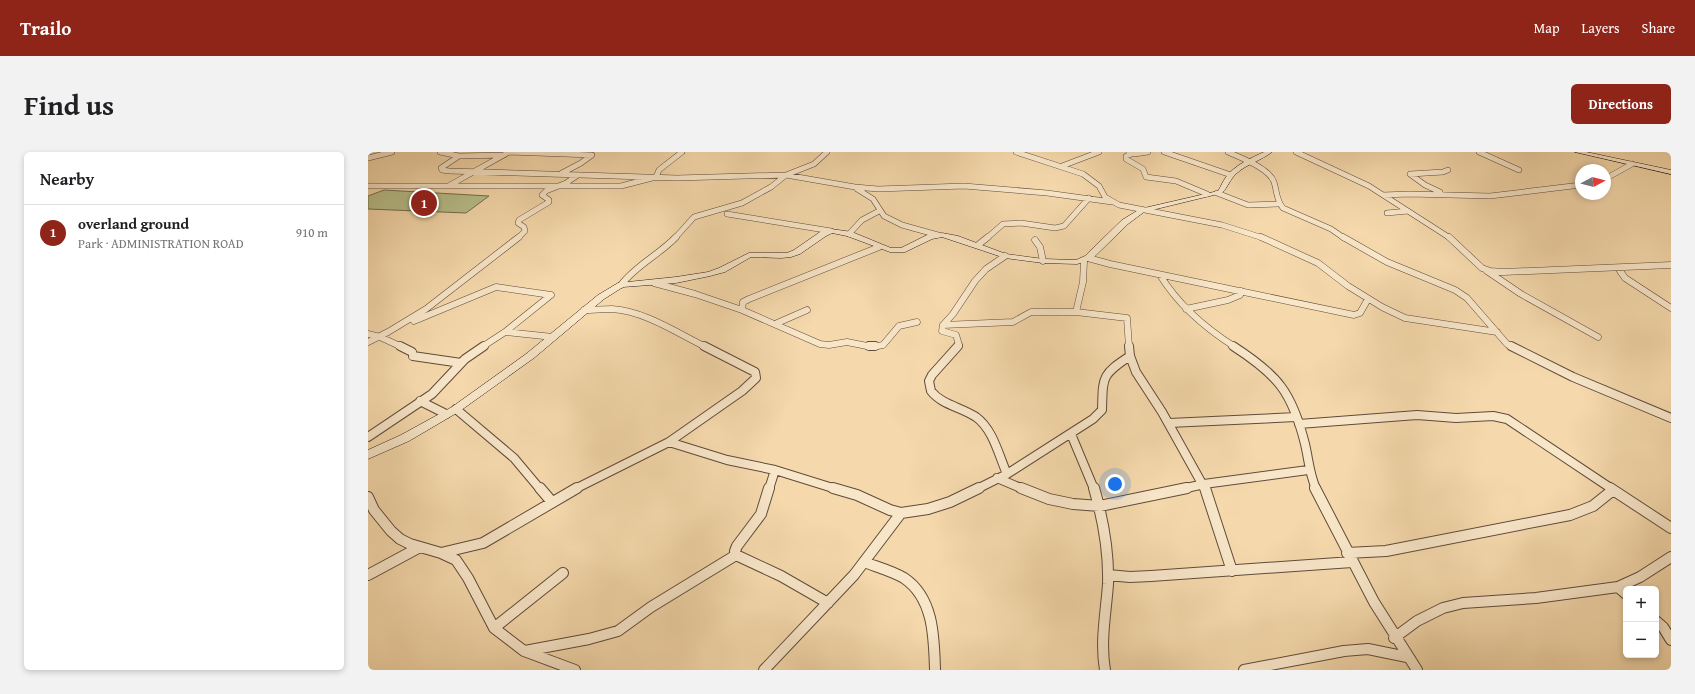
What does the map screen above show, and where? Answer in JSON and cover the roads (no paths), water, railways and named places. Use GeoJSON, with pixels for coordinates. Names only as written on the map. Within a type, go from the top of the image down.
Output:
{"type":"FeatureCollection","features":[{"type":"Feature","properties":{"kind":"street"},"geometry":{"type":"LineString","coordinates":[[368,158],[392,152]]}},
{"type":"Feature","properties":{"kind":"street"},"geometry":{"type":"LineString","coordinates":[[440,152],[459,156],[504,155]]}},
{"type":"Feature","properties":{"kind":"street"},"geometry":{"type":"LineString","coordinates":[[447,187],[478,171],[509,152],[594,154]]}},
{"type":"Feature","properties":{"kind":"street"},"geometry":{"type":"LineString","coordinates":[[368,186],[621,186],[656,177],[660,170],[682,152]]}},
{"type":"Feature","properties":{"kind":"street"},"geometry":{"type":"LineString","coordinates":[[621,286],[630,273],[667,246],[694,217],[742,203],[771,186],[786,175],[814,164],[826,153],[831,152]]}},
{"type":"Feature","properties":{"kind":"street"},"geometry":{"type":"LineString","coordinates":[[1016,152],[1062,166],[1091,179],[1099,186],[1105,197],[1112,202]]}},
{"type":"Feature","properties":{"kind":"street"},"geometry":{"type":"LineString","coordinates":[[1062,166],[1099,152]]}},
{"type":"Feature","properties":{"kind":"street"},"geometry":{"type":"LineString","coordinates":[[1148,152],[1130,153],[1126,156],[1126,159],[1142,169],[1146,177],[1176,181],[1207,194]]}},
{"type":"Feature","properties":{"kind":"street"},"geometry":{"type":"LineString","coordinates":[[1164,152],[1231,175]]}},
{"type":"Feature","properties":{"kind":"street"},"geometry":{"type":"LineString","coordinates":[[1228,152],[1250,161],[1271,175],[1274,182],[1278,204]]}},
{"type":"Feature","properties":{"kind":"street"},"geometry":{"type":"LineString","coordinates":[[1076,312],[1086,260],[1124,222],[1142,210],[1207,194],[1217,193],[1222,190],[1225,182],[1231,175],[1250,161],[1269,152]]}},
{"type":"Feature","properties":{"kind":"street"},"geometry":{"type":"LineString","coordinates":[[1296,152],[1360,181],[1383,195],[1446,234],[1478,265],[1521,294],[1598,336]]}},
{"type":"Feature","properties":{"kind":"street"},"geometry":{"type":"LineString","coordinates":[[1479,152],[1518,170]]}},
{"type":"Feature","properties":{"kind":"street"},"geometry":{"type":"LineString","coordinates":[[1578,152],[1671,172]]}},
{"type":"Feature","properties":{"kind":"street"},"geometry":{"type":"LineString","coordinates":[[559,174],[594,154]]}},
{"type":"Feature","properties":{"kind":"street"},"geometry":{"type":"LineString","coordinates":[[459,156],[444,165],[441,168],[442,170],[677,178],[786,175],[855,187],[878,189],[968,186],[1089,198],[1142,210],[1222,225],[1257,235],[1318,263],[1368,299],[1392,313],[1405,318],[1497,332]]}},
{"type":"Feature","properties":{"kind":"street"},"geometry":{"type":"LineString","coordinates":[[1611,176],[1632,164]]}},
{"type":"Feature","properties":{"kind":"street"},"geometry":{"type":"LineString","coordinates":[[1448,170],[1443,172],[1410,175],[1425,185],[1451,195]]}},
{"type":"Feature","properties":{"kind":"street"},"geometry":{"type":"LineString","coordinates":[[368,342],[393,330],[433,304],[522,235],[525,229],[519,224],[518,221],[547,204],[549,200],[542,195],[546,191],[559,186],[578,175]]}},
{"type":"Feature","properties":{"kind":"street"},"geometry":{"type":"LineString","coordinates":[[462,180],[480,184],[520,186]]}},
{"type":"Feature","properties":{"kind":"street"},"geometry":{"type":"LineString","coordinates":[[1383,195],[1504,195],[1575,186]]}},
{"type":"Feature","properties":{"kind":"street"},"geometry":{"type":"LineString","coordinates":[[855,187],[873,199],[879,211],[884,216],[902,225],[955,238],[1005,256],[1042,261],[1066,262],[1086,260],[1354,315],[1360,313],[1368,299]]}},
{"type":"Feature","properties":{"kind":"street"},"geometry":{"type":"LineString","coordinates":[[1217,193],[1248,205],[1278,204],[1291,212],[1319,222],[1352,243],[1387,262],[1455,290],[1467,298],[1507,344],[1535,360],[1671,418]]}},
{"type":"Feature","properties":{"kind":"street"},"geometry":{"type":"LineString","coordinates":[[978,246],[1003,224],[1021,223],[1055,228],[1064,226],[1089,198]]}},
{"type":"Feature","properties":{"kind":"street"},"geometry":{"type":"LineString","coordinates":[[849,234],[862,220],[879,211]]}},
{"type":"Feature","properties":{"kind":"street"},"geometry":{"type":"LineString","coordinates":[[1387,213],[1408,211]]}},
{"type":"Feature","properties":{"kind":"street"},"geometry":{"type":"LineString","coordinates":[[727,214],[849,234],[879,247],[890,250],[902,250],[938,235]]}},
{"type":"Feature","properties":{"kind":"street"},"geometry":{"type":"LineString","coordinates":[[368,455],[405,438],[456,409],[518,365],[601,297],[621,286],[710,274],[722,270],[749,255],[788,255],[797,252],[822,234],[831,231]]}},
{"type":"Feature","properties":{"kind":"street"},"geometry":{"type":"LineString","coordinates":[[1035,240],[1040,247],[1042,261]]}},
{"type":"Feature","properties":{"kind":"street"},"geometry":{"type":"LineString","coordinates":[[742,310],[743,302],[749,299],[879,247]]}},
{"type":"Feature","properties":{"kind":"street"},"geometry":{"type":"LineString","coordinates":[[1005,256],[986,269],[975,281],[953,314],[943,325],[942,331],[956,336],[959,340],[959,345],[949,354],[930,379],[928,385],[930,391],[937,397],[968,412],[981,421],[990,436],[1007,474]]}},
{"type":"Feature","properties":{"kind":"street"},"geometry":{"type":"LineString","coordinates":[[1487,270],[1504,272],[1671,265]]}},
{"type":"Feature","properties":{"kind":"street"},"geometry":{"type":"LineString","coordinates":[[1618,268],[1625,278],[1671,308]]}},
{"type":"Feature","properties":{"kind":"street"},"geometry":{"type":"LineString","coordinates":[[1160,275],[1186,309],[1202,324],[1262,367],[1275,378],[1284,390],[1297,421],[1306,451],[1308,470],[1349,558],[1394,638],[1417,670]]}},
{"type":"Feature","properties":{"kind":"street"},"geometry":{"type":"LineString","coordinates":[[654,282],[742,310],[824,345],[848,342],[874,347],[884,345],[899,326],[917,322]]}},
{"type":"Feature","properties":{"kind":"street"},"geometry":{"type":"LineString","coordinates":[[368,437],[440,386],[461,363],[505,332],[551,295],[496,287],[393,330]]}},
{"type":"Feature","properties":{"kind":"street"},"geometry":{"type":"LineString","coordinates":[[1186,309],[1228,300],[1240,295],[1241,291]]}},
{"type":"Feature","properties":{"kind":"street"},"geometry":{"type":"LineString","coordinates":[[441,553],[483,543],[588,481],[669,442],[751,384],[756,378],[755,372],[686,336],[636,314],[613,309],[584,310]]}},
{"type":"Feature","properties":{"kind":"street"},"geometry":{"type":"LineString","coordinates":[[775,324],[807,310]]}},
{"type":"Feature","properties":{"kind":"street"},"geometry":{"type":"LineString","coordinates":[[943,325],[994,324],[1012,322],[1031,312],[1076,312],[1127,318],[1130,356],[1136,372],[1169,423],[1204,484],[1232,571]]}},
{"type":"Feature","properties":{"kind":"street"},"geometry":{"type":"LineString","coordinates":[[505,332],[553,336]]}},
{"type":"Feature","properties":{"kind":"street"},"geometry":{"type":"LineString","coordinates":[[368,334],[380,337],[412,354],[461,363]]}},
{"type":"Feature","properties":{"kind":"street"},"geometry":{"type":"LineString","coordinates":[[669,442],[727,460],[774,470],[856,495],[890,510],[901,513],[928,509],[950,502],[1007,474],[1093,419],[1102,410],[1102,379],[1112,367],[1130,356]]}},
{"type":"Feature","properties":{"kind":"street"},"geometry":{"type":"LineString","coordinates":[[420,401],[446,414]]}},
{"type":"Feature","properties":{"kind":"street"},"geometry":{"type":"LineString","coordinates":[[456,409],[514,458],[552,502]]}},
{"type":"Feature","properties":{"kind":"street"},"geometry":{"type":"LineString","coordinates":[[1169,423],[1297,421],[1394,415],[1434,415],[1456,418],[1493,416],[1507,419],[1519,426],[1671,528]]}},
{"type":"Feature","properties":{"kind":"street"},"geometry":{"type":"LineString","coordinates":[[1071,434],[1080,452],[1100,506],[1108,574],[1103,648],[1105,670]]}},
{"type":"Feature","properties":{"kind":"street"},"geometry":{"type":"LineString","coordinates":[[736,555],[735,551],[737,546],[761,514],[765,506],[774,470]]}},
{"type":"Feature","properties":{"kind":"street"},"geometry":{"type":"LineString","coordinates":[[997,478],[1049,498],[1073,504],[1100,506],[1204,484],[1308,470]]}},
{"type":"Feature","properties":{"kind":"street"},"geometry":{"type":"LineString","coordinates":[[1108,574],[1130,577],[1232,571],[1349,558],[1570,515],[1592,508],[1602,502],[1613,490]]}},
{"type":"Feature","properties":{"kind":"street"},"geometry":{"type":"LineString","coordinates":[[368,497],[374,510],[391,531],[400,539],[441,553],[456,560],[468,578],[494,628],[524,651],[575,670]]}},
{"type":"Feature","properties":{"kind":"street"},"geometry":{"type":"LineString","coordinates":[[764,670],[828,603],[864,562],[901,513]]}},
{"type":"Feature","properties":{"kind":"street"},"geometry":{"type":"LineString","coordinates":[[368,575],[420,547]]}},
{"type":"Feature","properties":{"kind":"street"},"geometry":{"type":"LineString","coordinates":[[736,555],[781,576],[828,603]]}},
{"type":"Feature","properties":{"kind":"street"},"geometry":{"type":"LineString","coordinates":[[524,651],[589,640],[618,631],[651,607],[736,555]]}},
{"type":"Feature","properties":{"kind":"street"},"geometry":{"type":"LineString","coordinates":[[1394,638],[1417,621],[1443,608],[1463,603],[1622,590],[1671,557]]}},
{"type":"Feature","properties":{"kind":"street"},"geometry":{"type":"LineString","coordinates":[[864,562],[891,572],[910,583],[921,598],[930,614],[934,644],[935,670]]}},
{"type":"Feature","properties":{"kind":"street"},"geometry":{"type":"LineString","coordinates":[[494,628],[563,573]]}},
{"type":"Feature","properties":{"kind":"street"},"geometry":{"type":"LineString","coordinates":[[1657,622],[1663,627],[1671,640]]}},
{"type":"Feature","properties":{"kind":"street"},"geometry":{"type":"LineString","coordinates":[[1244,670],[1344,651],[1368,650],[1387,652],[1407,657]]}},
{"type":"Feature","properties":{"kind":"place","name":"overland ground"},"geometry":{"type":"Point","coordinates":[424,203]}}]}
